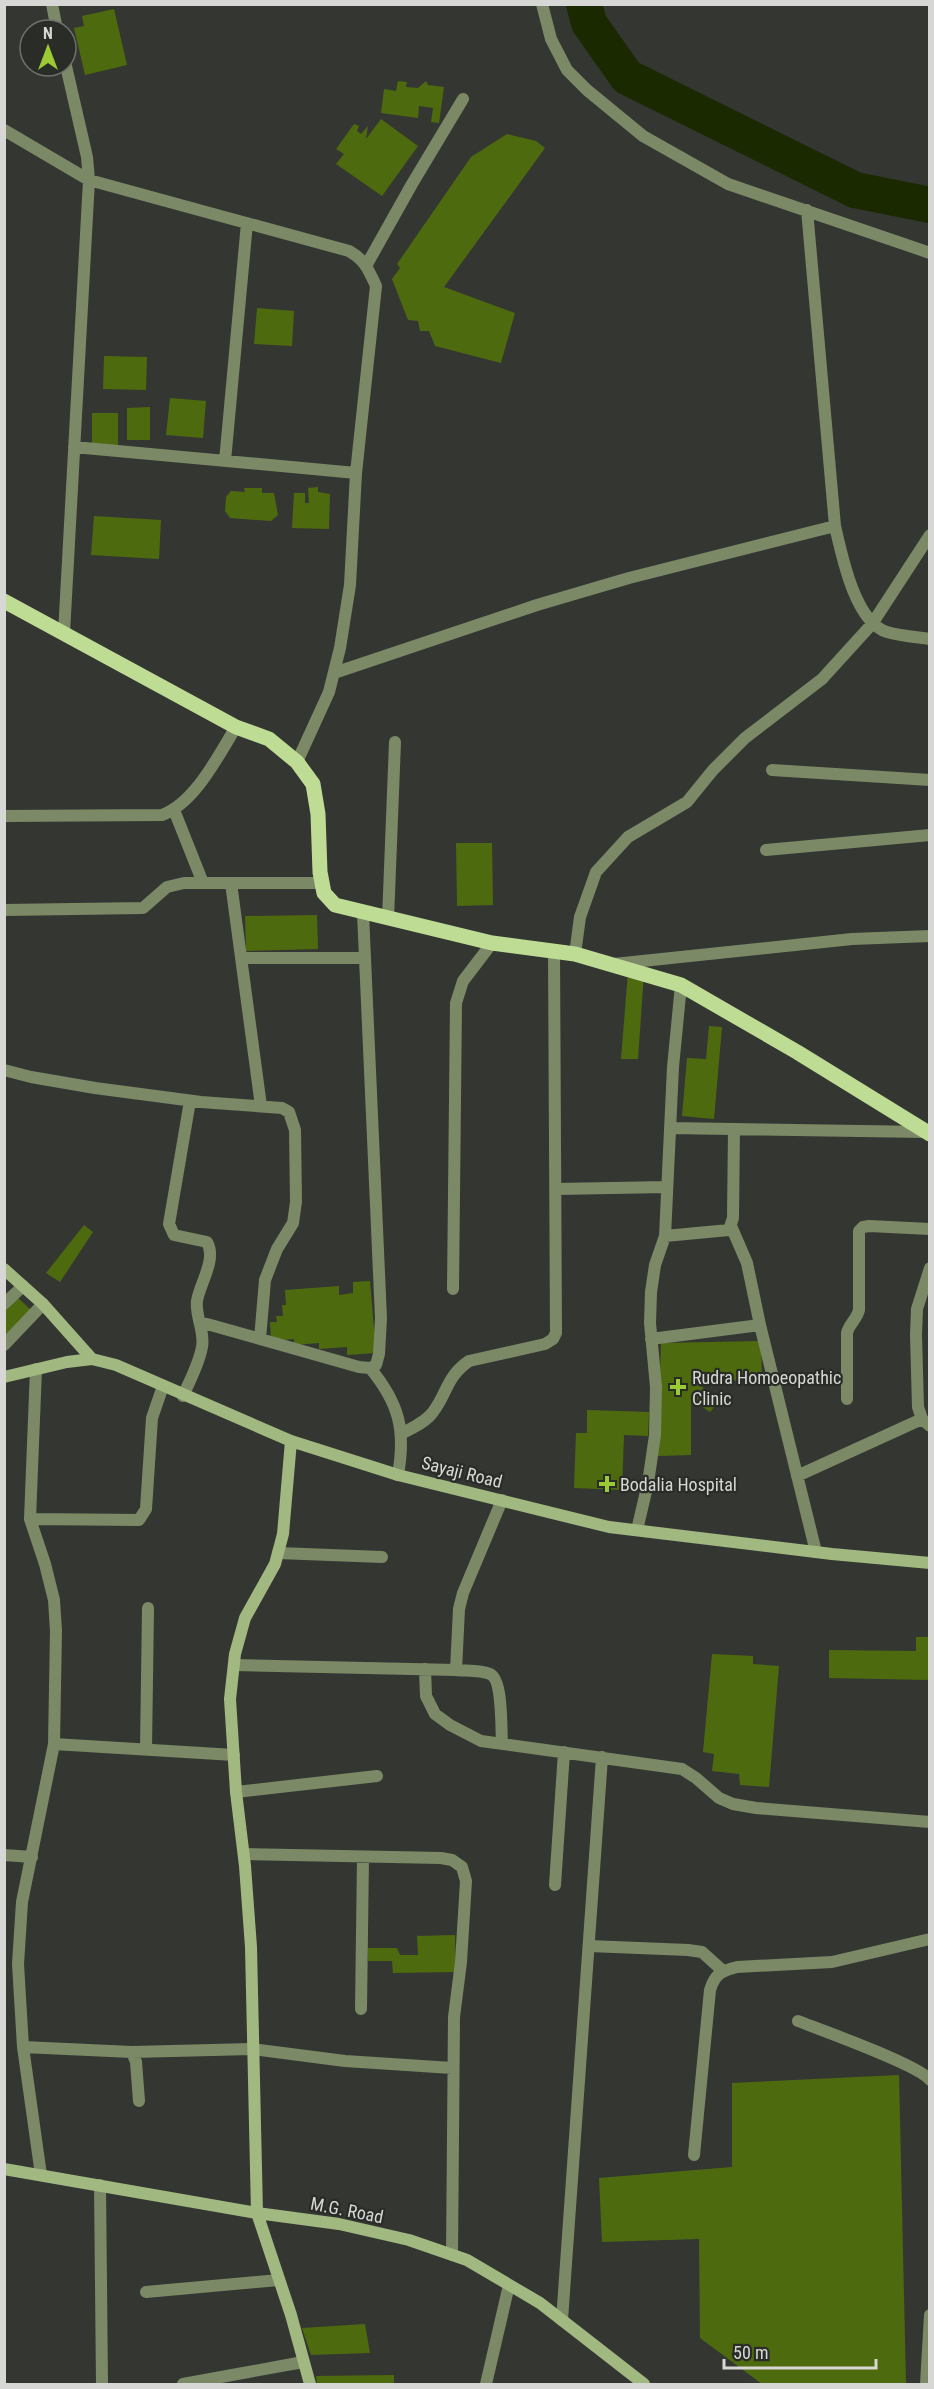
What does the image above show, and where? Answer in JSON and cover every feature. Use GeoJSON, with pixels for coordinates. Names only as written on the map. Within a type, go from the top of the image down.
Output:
{"type":"FeatureCollection","features":[{"type":"Feature","properties":{"kind":"main road"},"geometry":{"type":"LineString","coordinates":[[4,601],[236,727],[269,739],[297,762],[313,784],[318,814],[322,883],[324,893],[335,905],[492,943],[575,954],[681,985],[797,1052],[927,1133]]}},
{"type":"Feature","properties":{"kind":"main road"},"geometry":{"type":"LineString","coordinates":[[4,1269],[43,1304],[92,1359]]}},
{"type":"Feature","properties":{"kind":"main road","name":"Sayaji Road"},"geometry":{"type":"LineString","coordinates":[[4,1377],[92,1359],[116,1365],[291,1441],[398,1475],[609,1527],[930,1563]]}},
{"type":"Feature","properties":{"kind":"main road"},"geometry":{"type":"LineString","coordinates":[[291,1441],[283,1534],[266,1582],[245,1618],[234,1665],[230,1699],[236,1792],[244,1854],[251,1947],[257,2213],[310,2385]]}},
{"type":"Feature","properties":{"kind":"main road","name":"M.G. Road"},"geometry":{"type":"LineString","coordinates":[[4,2169],[257,2213],[339,2224],[409,2240],[467,2260],[540,2303],[644,2385]]}},
{"type":"Feature","properties":{"kind":"street"},"geometry":{"type":"LineString","coordinates":[[542,4],[551,39],[567,69],[587,90],[644,136],[728,184],[930,253]]}},
{"type":"Feature","properties":{"kind":"street"},"geometry":{"type":"LineString","coordinates":[[64,633],[89,180],[87,156],[69,78]]}},
{"type":"Feature","properties":{"kind":"street"},"geometry":{"type":"LineString","coordinates":[[366,266],[463,99]]}},
{"type":"Feature","properties":{"kind":"street"},"geometry":{"type":"LineString","coordinates":[[4,130],[89,180],[349,251],[363,260],[376,286],[356,473],[350,585],[340,648],[329,692],[297,762]]}},
{"type":"Feature","properties":{"kind":"street"},"geometry":{"type":"LineString","coordinates":[[807,210],[835,526],[850,580],[872,624],[886,632],[930,639]]}},
{"type":"Feature","properties":{"kind":"street"},"geometry":{"type":"LineString","coordinates":[[225,461],[248,223]]}},
{"type":"Feature","properties":{"kind":"street"},"geometry":{"type":"LineString","coordinates":[[75,447],[356,473]]}},
{"type":"Feature","properties":{"kind":"street"},"geometry":{"type":"LineString","coordinates":[[334,673],[537,605],[629,578],[835,526]]}},
{"type":"Feature","properties":{"kind":"street"},"geometry":{"type":"LineString","coordinates":[[575,954],[580,917],[597,872],[628,837],[687,802],[713,770],[746,738],[822,679],[872,624],[930,535]]}},
{"type":"Feature","properties":{"kind":"street"},"geometry":{"type":"LineString","coordinates":[[4,816],[162,815],[174,810],[206,775],[236,727]]}},
{"type":"Feature","properties":{"kind":"street"},"geometry":{"type":"LineString","coordinates":[[388,919],[395,742]]}},
{"type":"Feature","properties":{"kind":"street"},"geometry":{"type":"LineString","coordinates":[[772,770],[930,780]]}},
{"type":"Feature","properties":{"kind":"street"},"geometry":{"type":"LineString","coordinates":[[174,810],[203,883]]}},
{"type":"Feature","properties":{"kind":"street"},"geometry":{"type":"LineString","coordinates":[[766,850],[930,835]]}},
{"type":"Feature","properties":{"kind":"street"},"geometry":{"type":"LineString","coordinates":[[4,910],[143,908],[152,903],[158,893],[167,887],[184,883],[322,883]]}},
{"type":"Feature","properties":{"kind":"street"},"geometry":{"type":"LineString","coordinates":[[231,883],[261,1106]]}},
{"type":"Feature","properties":{"kind":"street"},"geometry":{"type":"LineString","coordinates":[[200,1322],[359,1367],[370,1368],[376,1365],[379,1354],[381,1318],[363,913]]}},
{"type":"Feature","properties":{"kind":"street"},"geometry":{"type":"LineString","coordinates":[[610,964],[852,939],[930,936]]}},
{"type":"Feature","properties":{"kind":"street"},"geometry":{"type":"LineString","coordinates":[[453,1289],[456,1003],[463,981],[492,943]]}},
{"type":"Feature","properties":{"kind":"street"},"geometry":{"type":"LineString","coordinates":[[401,1434],[421,1424],[432,1413],[448,1382],[459,1368],[469,1361],[545,1344],[553,1339],[558,1321],[554,952]]}},
{"type":"Feature","properties":{"kind":"street"},"geometry":{"type":"LineString","coordinates":[[242,958],[365,958]]}},
{"type":"Feature","properties":{"kind":"street"},"geometry":{"type":"LineString","coordinates":[[637,1530],[648,1483],[655,1435],[656,1387],[651,1339],[651,1292],[656,1264],[665,1236],[673,1067],[681,985]]}},
{"type":"Feature","properties":{"kind":"street"},"geometry":{"type":"LineString","coordinates":[[4,1070],[95,1088],[190,1101],[282,1108],[289,1112],[293,1119],[296,1202],[293,1223],[277,1249],[265,1280],[260,1340]]}},
{"type":"Feature","properties":{"kind":"street"},"geometry":{"type":"LineString","coordinates":[[183,1396],[202,1347],[203,1335],[198,1298],[211,1256],[210,1247],[203,1240],[174,1235],[169,1224],[190,1101]]}},
{"type":"Feature","properties":{"kind":"street"},"geometry":{"type":"LineString","coordinates":[[670,1128],[927,1133]]}},
{"type":"Feature","properties":{"kind":"street"},"geometry":{"type":"LineString","coordinates":[[734,1129],[731,1226],[747,1263],[816,1552]]}},
{"type":"Feature","properties":{"kind":"street"},"geometry":{"type":"LineString","coordinates":[[556,1189],[667,1187]]}},
{"type":"Feature","properties":{"kind":"street"},"geometry":{"type":"LineString","coordinates":[[665,1236],[722,1233],[729,1230],[731,1226]]}},
{"type":"Feature","properties":{"kind":"street"},"geometry":{"type":"LineString","coordinates":[[847,1399],[847,1333],[848,1327],[857,1318],[859,1310],[859,1231],[869,1226],[930,1228]]}},
{"type":"Feature","properties":{"kind":"street"},"geometry":{"type":"LineString","coordinates":[[797,1476],[926,1422],[918,1407],[916,1335],[917,1309],[930,1268]]}},
{"type":"Feature","properties":{"kind":"street"},"geometry":{"type":"LineString","coordinates":[[4,1304],[23,1286]]}},
{"type":"Feature","properties":{"kind":"street"},"geometry":{"type":"LineString","coordinates":[[4,1345],[43,1304]]}},
{"type":"Feature","properties":{"kind":"street"},"geometry":{"type":"LineString","coordinates":[[651,1339],[760,1325]]}},
{"type":"Feature","properties":{"kind":"street"},"geometry":{"type":"LineString","coordinates":[[370,1368],[385,1386],[395,1407],[402,1452],[398,1475]]}},
{"type":"Feature","properties":{"kind":"street"},"geometry":{"type":"LineString","coordinates":[[36,1369],[30,1519],[54,1600],[57,1631],[54,1744],[22,1902],[19,1952],[23,2047],[41,2175]]}},
{"type":"Feature","properties":{"kind":"street"},"geometry":{"type":"LineString","coordinates":[[30,1519],[139,1520],[146,1509],[152,1418],[163,1386]]}},
{"type":"Feature","properties":{"kind":"street"},"geometry":{"type":"LineString","coordinates":[[456,1670],[459,1609],[463,1593],[502,1500]]}},
{"type":"Feature","properties":{"kind":"street"},"geometry":{"type":"LineString","coordinates":[[278,1553],[382,1557]]}},
{"type":"Feature","properties":{"kind":"street"},"geometry":{"type":"LineString","coordinates":[[146,1749],[148,1608]]}},
{"type":"Feature","properties":{"kind":"street"},"geometry":{"type":"LineString","coordinates":[[234,1665],[456,1670],[491,1674],[497,1679],[502,1744]]}},
{"type":"Feature","properties":{"kind":"street"},"geometry":{"type":"LineString","coordinates":[[425,1669],[426,1696],[435,1714],[450,1725],[481,1741],[682,1770],[696,1778],[719,1798],[741,1805],[930,1822]]}},
{"type":"Feature","properties":{"kind":"street"},"geometry":{"type":"LineString","coordinates":[[54,1744],[234,1755]]}},
{"type":"Feature","properties":{"kind":"street"},"geometry":{"type":"LineString","coordinates":[[555,1885],[564,1752]]}},
{"type":"Feature","properties":{"kind":"street"},"geometry":{"type":"LineString","coordinates":[[562,2320],[602,1757]]}},
{"type":"Feature","properties":{"kind":"street"},"geometry":{"type":"LineString","coordinates":[[236,1792],[377,1776]]}},
{"type":"Feature","properties":{"kind":"street"},"geometry":{"type":"LineString","coordinates":[[244,1854],[441,1858],[452,1860],[462,1867],[466,1881],[461,1962],[453,2017],[452,2255]]}},
{"type":"Feature","properties":{"kind":"street"},"geometry":{"type":"LineString","coordinates":[[4,1855],[32,1857]]}},
{"type":"Feature","properties":{"kind":"street"},"geometry":{"type":"LineString","coordinates":[[361,2009],[363,1857]]}},
{"type":"Feature","properties":{"kind":"street"},"geometry":{"type":"LineString","coordinates":[[694,2155],[710,1990],[714,1977],[722,1970],[737,1967],[832,1962],[930,1940]]}},
{"type":"Feature","properties":{"kind":"street"},"geometry":{"type":"LineString","coordinates":[[589,1946],[702,1952],[722,1970]]}},
{"type":"Feature","properties":{"kind":"street"},"geometry":{"type":"LineString","coordinates":[[4,1951],[19,1952]]}},
{"type":"Feature","properties":{"kind":"street"},"geometry":{"type":"LineString","coordinates":[[798,2021],[899,2062],[930,2080]]}},
{"type":"Feature","properties":{"kind":"street"},"geometry":{"type":"LineString","coordinates":[[23,2047],[132,2052],[252,2049],[345,2061],[452,2068]]}},
{"type":"Feature","properties":{"kind":"street"},"geometry":{"type":"LineString","coordinates":[[132,2052],[136,2062],[140,2101]]}},
{"type":"Feature","properties":{"kind":"street"},"geometry":{"type":"LineString","coordinates":[[100,2185],[102,2385]]}},
{"type":"Feature","properties":{"kind":"street"},"geometry":{"type":"LineString","coordinates":[[146,2292],[279,2280]]}},
{"type":"Feature","properties":{"kind":"street"},"geometry":{"type":"LineString","coordinates":[[486,2385],[509,2285]]}},
{"type":"Feature","properties":{"kind":"street"},"geometry":{"type":"LineString","coordinates":[[926,2385],[930,2315]]}},
{"type":"Feature","properties":{"kind":"street"},"geometry":{"type":"LineString","coordinates":[[183,2385],[303,2362]]}},
{"type":"Feature","properties":{"kind":"building"},"geometry":{"type":"Polygon","coordinates":[[[114,9],[127,65],[85,75],[78,45],[78,27],[84,26],[82,16],[114,9]]]}},
{"type":"Feature","properties":{"kind":"building"},"geometry":{"type":"Polygon","coordinates":[[[398,81],[407,82],[406,87],[418,88],[426,81],[428,85],[444,87],[439,123],[431,122],[433,108],[419,106],[418,118],[381,113],[384,89],[396,91],[398,81]]]}},
{"type":"Feature","properties":{"kind":"building"},"geometry":{"type":"Polygon","coordinates":[[[381,119],[418,146],[382,196],[336,164],[344,154],[336,149],[354,124],[359,126],[357,131],[361,134],[368,126],[366,139],[381,119]]]}},
{"type":"Feature","properties":{"kind":"building"},"geometry":{"type":"Polygon","coordinates":[[[507,134],[536,141],[545,148],[444,287],[515,313],[501,363],[435,346],[429,331],[420,331],[418,321],[408,320],[392,279],[400,268],[397,264],[471,157],[507,134]]]}},
{"type":"Feature","properties":{"kind":"building"},"geometry":{"type":"Polygon","coordinates":[[[257,308],[294,311],[292,346],[254,344],[257,308]]]}},
{"type":"Feature","properties":{"kind":"building"},"geometry":{"type":"Polygon","coordinates":[[[104,356],[147,357],[146,390],[103,389],[104,356]]]}},
{"type":"Feature","properties":{"kind":"building"},"geometry":{"type":"Polygon","coordinates":[[[170,398],[206,401],[203,438],[166,435],[170,398]]]}},
{"type":"Feature","properties":{"kind":"building"},"geometry":{"type":"Polygon","coordinates":[[[150,407],[150,440],[127,440],[127,408],[150,407]]]}},
{"type":"Feature","properties":{"kind":"building"},"geometry":{"type":"Polygon","coordinates":[[[92,413],[118,413],[118,445],[92,445],[92,413]]]}},
{"type":"Feature","properties":{"kind":"building"},"geometry":{"type":"Polygon","coordinates":[[[318,487],[318,492],[330,494],[329,529],[292,528],[294,493],[305,493],[305,503],[309,503],[308,488],[318,487]]]}},
{"type":"Feature","properties":{"kind":"building"},"geometry":{"type":"Polygon","coordinates":[[[244,488],[262,488],[262,493],[274,493],[278,515],[271,521],[230,518],[225,511],[226,497],[231,491],[245,492],[244,488]]]}},
{"type":"Feature","properties":{"kind":"building"},"geometry":{"type":"Polygon","coordinates":[[[94,516],[161,520],[159,559],[91,555],[94,516]]]}},
{"type":"Feature","properties":{"kind":"building"},"geometry":{"type":"Polygon","coordinates":[[[456,843],[492,843],[493,905],[457,906],[456,843]]]}},
{"type":"Feature","properties":{"kind":"building"},"geometry":{"type":"Polygon","coordinates":[[[317,915],[318,949],[246,951],[245,916],[317,915]]]}},
{"type":"Feature","properties":{"kind":"building"},"geometry":{"type":"Polygon","coordinates":[[[628,972],[644,973],[638,1059],[621,1059],[628,972]]]}},
{"type":"Feature","properties":{"kind":"building"},"geometry":{"type":"Polygon","coordinates":[[[709,1026],[722,1027],[714,1119],[682,1116],[687,1058],[706,1059],[709,1026]]]}},
{"type":"Feature","properties":{"kind":"building"},"geometry":{"type":"Polygon","coordinates":[[[84,1225],[93,1232],[60,1282],[46,1273],[84,1225]]]}},
{"type":"Feature","properties":{"kind":"building"},"geometry":{"type":"Polygon","coordinates":[[[370,1281],[376,1353],[347,1355],[347,1347],[319,1349],[319,1343],[294,1345],[294,1339],[271,1341],[270,1322],[277,1322],[276,1316],[283,1316],[282,1305],[286,1305],[285,1290],[339,1286],[339,1295],[353,1293],[353,1282],[370,1281]]]}},
{"type":"Feature","properties":{"kind":"building"},"geometry":{"type":"Polygon","coordinates":[[[17,1297],[32,1311],[4,1340],[4,1311],[17,1297]]]}},
{"type":"Feature","properties":{"kind":"building"},"geometry":{"type":"Polygon","coordinates":[[[761,1341],[762,1380],[702,1381],[699,1385],[720,1400],[710,1412],[691,1399],[691,1455],[657,1456],[661,1343],[761,1341]]]}},
{"type":"Feature","properties":{"kind":"building"},"geometry":{"type":"Polygon","coordinates":[[[587,1410],[649,1412],[648,1436],[624,1435],[622,1490],[574,1488],[576,1433],[587,1433],[587,1410]]]}},
{"type":"Feature","properties":{"kind":"building"},"geometry":{"type":"Polygon","coordinates":[[[916,1637],[930,1637],[930,1680],[829,1678],[829,1650],[916,1651],[916,1637]]]}},
{"type":"Feature","properties":{"kind":"building"},"geometry":{"type":"Polygon","coordinates":[[[712,1654],[753,1656],[753,1664],[779,1666],[769,1787],[740,1785],[739,1774],[712,1771],[714,1754],[703,1752],[712,1654]]]}},
{"type":"Feature","properties":{"kind":"building"},"geometry":{"type":"Polygon","coordinates":[[[455,1935],[456,1972],[393,1973],[392,1961],[368,1961],[368,1948],[397,1948],[400,1955],[418,1955],[417,1936],[455,1935]]]}},
{"type":"Feature","properties":{"kind":"building"},"geometry":{"type":"Polygon","coordinates":[[[899,2075],[906,2384],[762,2384],[700,2338],[699,2239],[602,2242],[599,2178],[732,2167],[732,2083],[899,2075]]]}},
{"type":"Feature","properties":{"kind":"building"},"geometry":{"type":"Polygon","coordinates":[[[365,2324],[370,2353],[311,2355],[302,2328],[365,2324]]]}},
{"type":"Feature","properties":{"kind":"building"},"geometry":{"type":"Polygon","coordinates":[[[394,2375],[394,2384],[317,2384],[316,2376],[394,2375]]]}},
{"type":"Feature","properties":{"kind":"waterway"},"geometry":{"type":"LineString","coordinates":[[584,4],[589,23],[627,77],[855,190],[930,205]]}},
{"type":"Feature","properties":{"kind":"place","name":"Rudra Homoeopathic Clinic"},"geometry":{"type":"Point","coordinates":[678,1387]}},
{"type":"Feature","properties":{"kind":"place","name":"Bodalia Hospital"},"geometry":{"type":"Point","coordinates":[607,1484]}}]}
